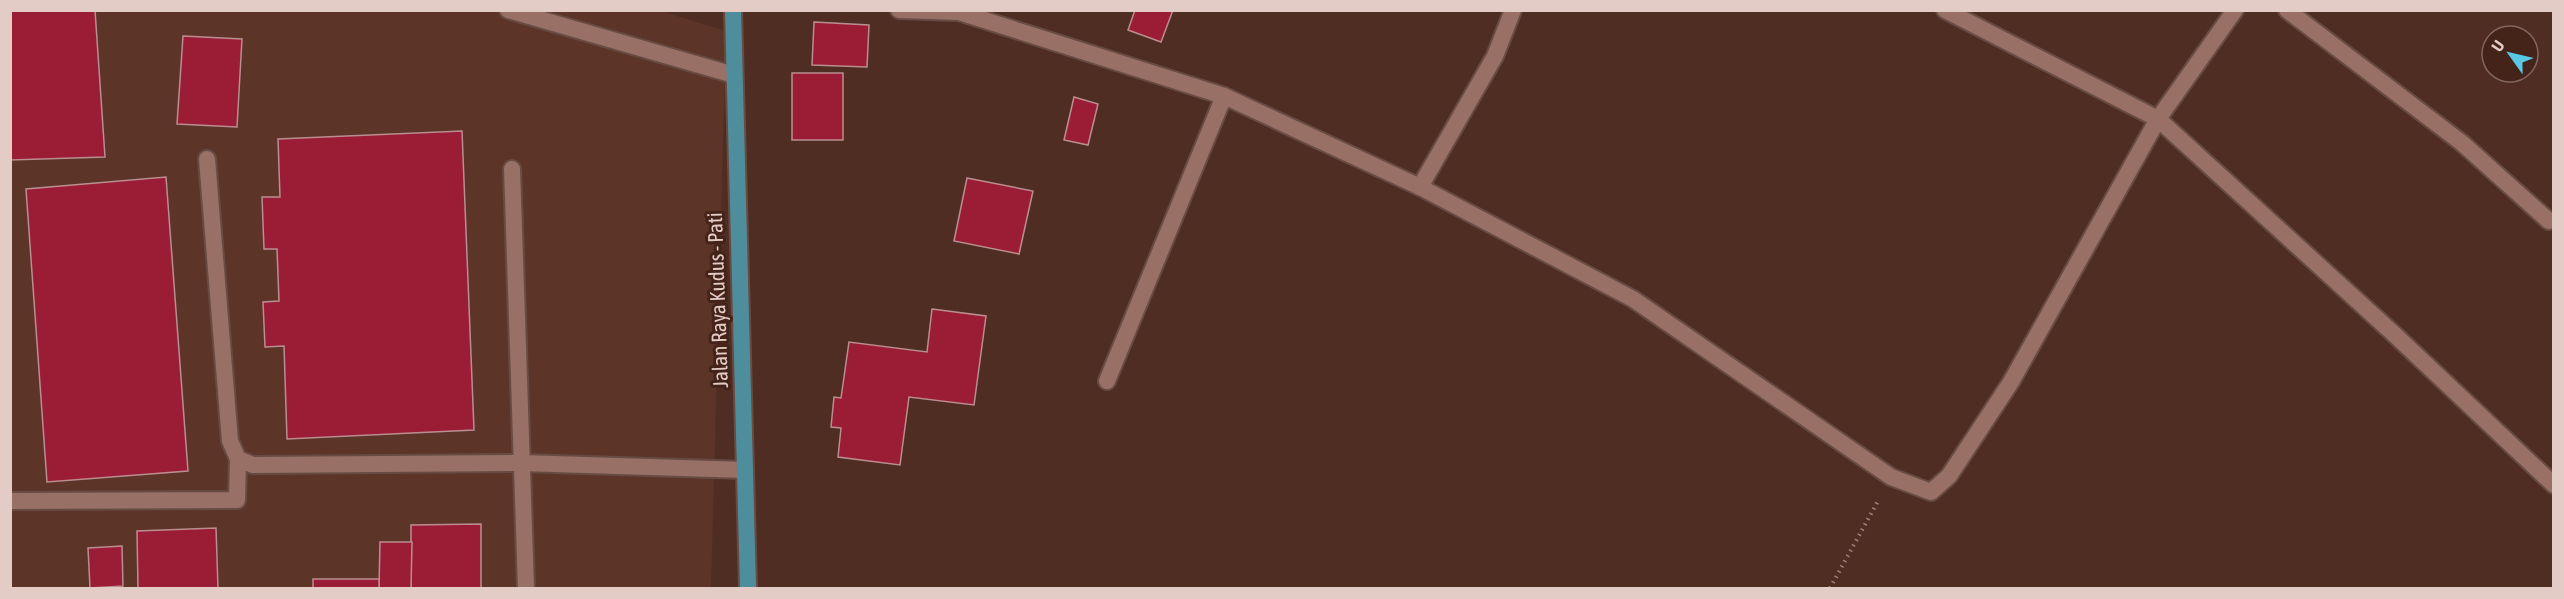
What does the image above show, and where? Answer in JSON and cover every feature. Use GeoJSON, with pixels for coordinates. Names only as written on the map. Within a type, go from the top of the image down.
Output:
{"type":"FeatureCollection","features":[{"type":"Feature","properties":{"kind":"highway","name":"Jalan Raya Kudus - Pati"},"geometry":{"type":"LineString","coordinates":[[733,10],[748,588]]}},
{"type":"Feature","properties":{"kind":"street"},"geometry":{"type":"LineString","coordinates":[[508,10],[734,75]]}},
{"type":"Feature","properties":{"kind":"street"},"geometry":{"type":"LineString","coordinates":[[899,10],[959,12],[1224,96],[1420,187],[1632,299],[1891,477],[1930,492],[1949,476],[2011,382],[2158,119],[2235,10]]}},
{"type":"Feature","properties":{"kind":"street"},"geometry":{"type":"LineString","coordinates":[[1420,187],[1495,56],[1513,10]]}},
{"type":"Feature","properties":{"kind":"street"},"geometry":{"type":"LineString","coordinates":[[1945,10],[2158,119],[2395,335],[2553,485]]}},
{"type":"Feature","properties":{"kind":"street"},"geometry":{"type":"LineString","coordinates":[[2287,10],[2462,143],[2548,221]]}},
{"type":"Feature","properties":{"kind":"street"},"geometry":{"type":"LineString","coordinates":[[1107,381],[1224,96]]}},
{"type":"Feature","properties":{"kind":"street"},"geometry":{"type":"LineString","coordinates":[[10,501],[237,500],[238,459],[230,441],[207,159]]}},
{"type":"Feature","properties":{"kind":"street"},"geometry":{"type":"LineString","coordinates":[[512,169],[526,588]]}},
{"type":"Feature","properties":{"kind":"street"},"geometry":{"type":"LineString","coordinates":[[238,459],[253,465],[522,463],[745,470]]}},
{"type":"Feature","properties":{"kind":"path"},"geometry":{"type":"LineString","coordinates":[[1830,588],[1891,477]]}},
{"type":"Feature","properties":{"kind":"shaded area"},"geometry":{"type":"Polygon","coordinates":[[[657,10],[726,31],[711,588],[11,588],[10,11],[657,10]]]}},
{"type":"Feature","properties":{"kind":"building"},"geometry":{"type":"Polygon","coordinates":[[[10,10],[95,10],[105,157],[10,160],[10,10]]]}},
{"type":"Feature","properties":{"kind":"building"},"geometry":{"type":"Polygon","coordinates":[[[1135,10],[1173,10],[1161,42],[1128,30],[1135,10]]]}},
{"type":"Feature","properties":{"kind":"building"},"geometry":{"type":"Polygon","coordinates":[[[814,22],[869,25],[867,67],[812,65],[814,22]]]}},
{"type":"Feature","properties":{"kind":"building"},"geometry":{"type":"Polygon","coordinates":[[[183,36],[242,39],[237,127],[177,124],[183,36]]]}},
{"type":"Feature","properties":{"kind":"building"},"geometry":{"type":"Polygon","coordinates":[[[792,73],[843,73],[843,140],[792,140],[792,73]]]}},
{"type":"Feature","properties":{"kind":"building"},"geometry":{"type":"Polygon","coordinates":[[[1074,97],[1098,104],[1088,145],[1064,140],[1074,97]]]}},
{"type":"Feature","properties":{"kind":"building"},"geometry":{"type":"Polygon","coordinates":[[[462,131],[474,430],[287,439],[284,346],[265,347],[263,302],[279,301],[277,249],[264,249],[262,197],[280,197],[278,139],[462,131]]]}},
{"type":"Feature","properties":{"kind":"building"},"geometry":{"type":"Polygon","coordinates":[[[166,177],[188,471],[47,482],[26,189],[166,177]]]}},
{"type":"Feature","properties":{"kind":"building"},"geometry":{"type":"Polygon","coordinates":[[[967,178],[1033,191],[1019,254],[954,241],[967,178]]]}},
{"type":"Feature","properties":{"kind":"building"},"geometry":{"type":"Polygon","coordinates":[[[932,309],[986,316],[974,405],[909,397],[900,465],[838,457],[841,428],[831,427],[834,397],[841,398],[849,342],[927,352],[932,309]]]}},
{"type":"Feature","properties":{"kind":"building"},"geometry":{"type":"Polygon","coordinates":[[[481,524],[481,588],[411,588],[411,525],[481,524]]]}},
{"type":"Feature","properties":{"kind":"building"},"geometry":{"type":"Polygon","coordinates":[[[216,528],[218,588],[138,588],[137,531],[216,528]]]}},
{"type":"Feature","properties":{"kind":"building"},"geometry":{"type":"Polygon","coordinates":[[[380,542],[412,542],[411,588],[379,588],[380,542]]]}},
{"type":"Feature","properties":{"kind":"building"},"geometry":{"type":"Polygon","coordinates":[[[122,546],[123,586],[90,588],[88,548],[122,546]]]}},
{"type":"Feature","properties":{"kind":"building"},"geometry":{"type":"Polygon","coordinates":[[[313,579],[379,579],[379,588],[313,588],[313,579]]]}}]}
